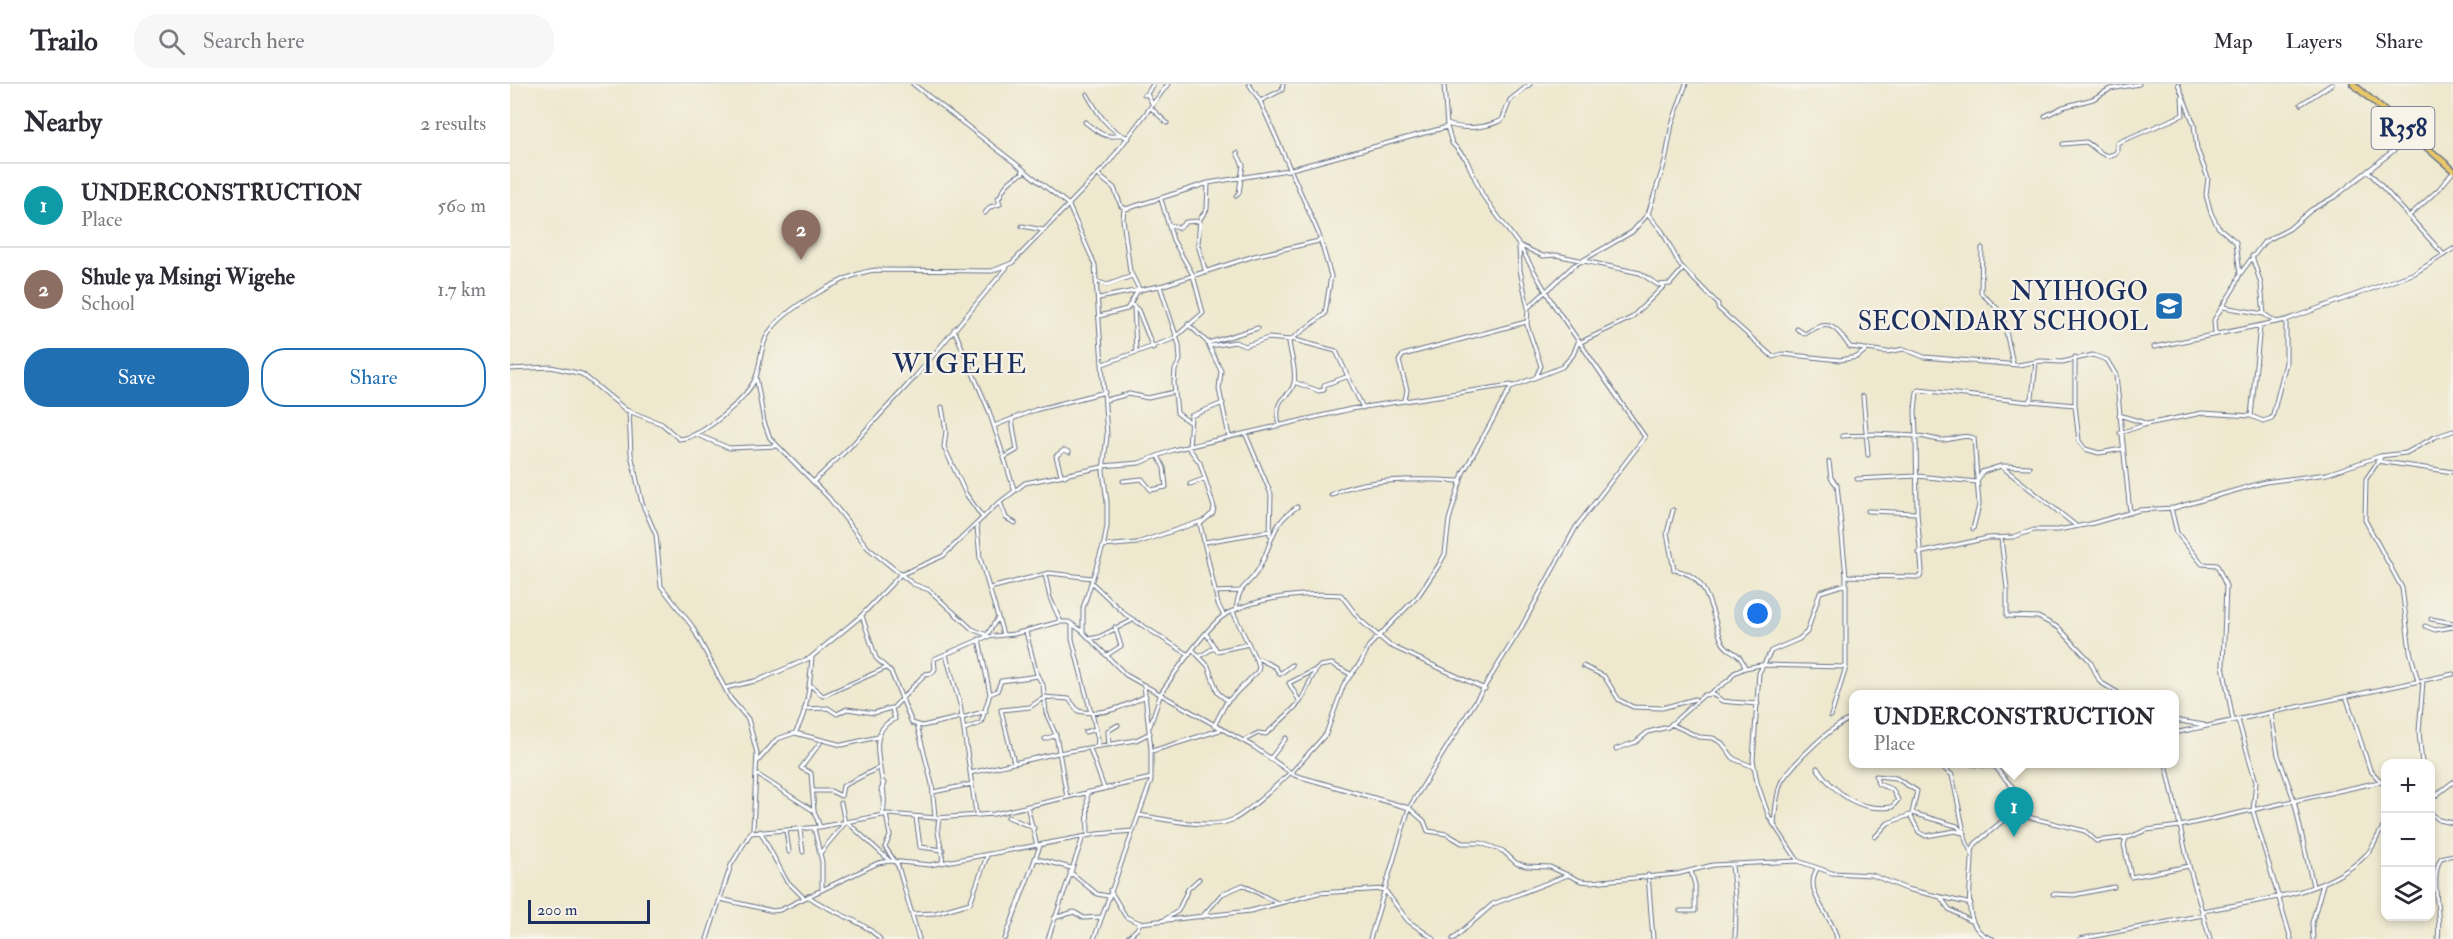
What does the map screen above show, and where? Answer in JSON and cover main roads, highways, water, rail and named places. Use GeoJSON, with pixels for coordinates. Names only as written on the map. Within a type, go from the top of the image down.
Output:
{"type":"FeatureCollection","features":[{"type":"Feature","properties":{"kind":"main road","name":"R358"},"geometry":{"type":"LineString","coordinates":[[2354,84],[2453,171]]}},
{"type":"Feature","properties":{"kind":"place","name":"Shule ya Msingi Wigehe"},"geometry":{"type":"Point","coordinates":[801,260]}},
{"type":"Feature","properties":{"kind":"place","name":"NYIHOGO SECONDARY SCHOOL"},"geometry":{"type":"Point","coordinates":[2169,306]}},
{"type":"Feature","properties":{"kind":"place","name":"UNDERCONSTRUCTION"},"geometry":{"type":"Point","coordinates":[2014,837]}},
{"type":"Feature","properties":{"kind":"district","name":"WIGEHE"},"geometry":{"type":"Point","coordinates":[960,363]}}]}
